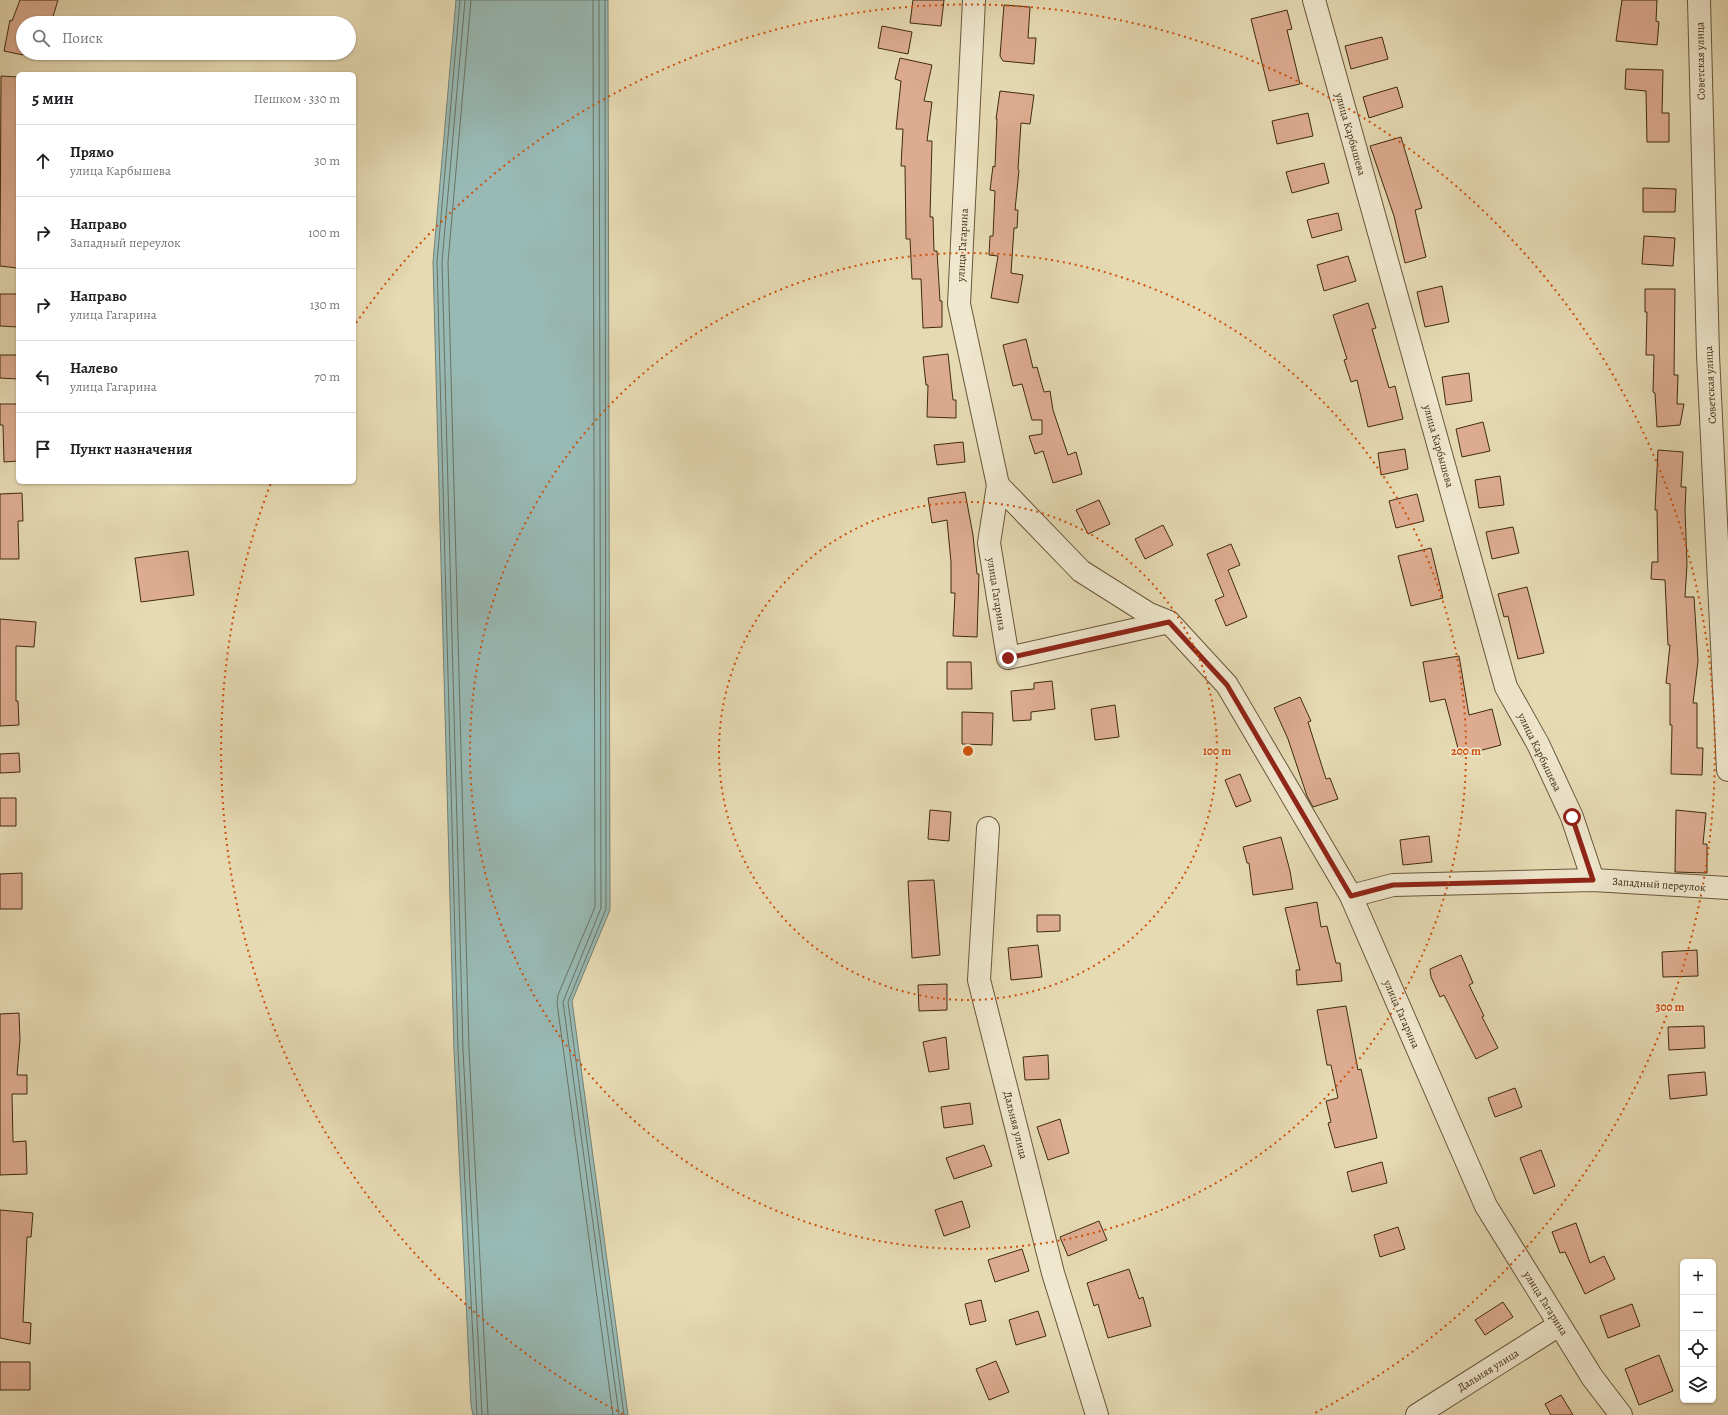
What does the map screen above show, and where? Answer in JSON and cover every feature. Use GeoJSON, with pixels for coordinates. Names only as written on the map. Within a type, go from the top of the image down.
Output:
{"type":"FeatureCollection","features":[{"type":"Feature","properties":{"kind":"street","name":"улица Гагарина"},"geometry":{"type":"LineString","coordinates":[[974,0],[959,304],[998,485],[989,544],[1008,658],[1169,622]]}},
{"type":"Feature","properties":{"kind":"street","name":"улица Карбышева"},"geometry":{"type":"LineString","coordinates":[[1314,0],[1506,687],[1538,744],[1569,811],[1593,880]]}},
{"type":"Feature","properties":{"kind":"street","name":"Советская улица"},"geometry":{"type":"LineString","coordinates":[[1699,0],[1708,355],[1728,770]]}},
{"type":"Feature","properties":{"kind":"street","name":"улица Гагарина"},"geometry":{"type":"LineString","coordinates":[[998,485],[1081,571],[1149,614],[1169,622],[1227,685],[1351,896],[1486,1206],[1592,1377],[1621,1415]]}},
{"type":"Feature","properties":{"kind":"street","name":"Дальняя улица"},"geometry":{"type":"LineString","coordinates":[[988,828],[979,980],[1053,1273],[1097,1415]]}},
{"type":"Feature","properties":{"kind":"street","name":"Западный переулок"},"geometry":{"type":"LineString","coordinates":[[1351,896],[1393,885],[1593,880],[1728,888]]}},
{"type":"Feature","properties":{"kind":"street","name":"Дальняя улица"},"geometry":{"type":"LineString","coordinates":[[1417,1415],[1559,1325]]}},
{"type":"Feature","properties":{"kind":"water"},"geometry":{"type":"Polygon","coordinates":[[[456,0],[608,0],[610,910],[572,1001],[628,1415],[473,1415],[471,1405],[454,1050],[433,262],[456,0]]]}},
{"type":"Feature","properties":{"kind":"building"},"geometry":{"type":"Polygon","coordinates":[[[20,0],[58,0],[53,16],[16,16],[16,54],[4,51],[10,20],[12,21],[20,0]]]}},
{"type":"Feature","properties":{"kind":"building"},"geometry":{"type":"Polygon","coordinates":[[[913,0],[944,0],[941,26],[910,23],[913,0]]]}},
{"type":"Feature","properties":{"kind":"building"},"geometry":{"type":"Polygon","coordinates":[[[1622,0],[1657,0],[1656,21],[1659,22],[1657,45],[1616,41],[1622,0]]]}},
{"type":"Feature","properties":{"kind":"building"},"geometry":{"type":"Polygon","coordinates":[[[1004,5],[1030,7],[1028,38],[1036,38],[1034,64],[1003,61],[1000,56],[1004,5]]]}},
{"type":"Feature","properties":{"kind":"building"},"geometry":{"type":"Polygon","coordinates":[[[1287,10],[1292,29],[1287,30],[1300,84],[1269,91],[1251,19],[1287,10]]]}},
{"type":"Feature","properties":{"kind":"building"},"geometry":{"type":"Polygon","coordinates":[[[882,26],[912,32],[908,54],[878,48],[882,26]]]}},
{"type":"Feature","properties":{"kind":"building"},"geometry":{"type":"Polygon","coordinates":[[[1382,37],[1388,59],[1351,69],[1345,46],[1382,37]]]}},
{"type":"Feature","properties":{"kind":"building"},"geometry":{"type":"Polygon","coordinates":[[[900,58],[932,65],[924,101],[932,102],[927,141],[932,141],[930,217],[933,217],[934,251],[937,251],[940,301],[942,301],[942,327],[923,328],[921,279],[912,279],[910,239],[906,239],[905,166],[901,166],[903,129],[896,129],[901,81],[895,79],[900,58]]]}},
{"type":"Feature","properties":{"kind":"building"},"geometry":{"type":"Polygon","coordinates":[[[1626,69],[1663,70],[1662,113],[1669,113],[1669,142],[1647,142],[1646,91],[1625,89],[1626,69]]]}},
{"type":"Feature","properties":{"kind":"building"},"geometry":{"type":"Polygon","coordinates":[[[1,76],[16,77],[16,268],[0,266],[1,76]]]}},
{"type":"Feature","properties":{"kind":"building"},"geometry":{"type":"Polygon","coordinates":[[[1397,87],[1403,107],[1369,118],[1363,97],[1397,87]]]}},
{"type":"Feature","properties":{"kind":"building"},"geometry":{"type":"Polygon","coordinates":[[[1000,91],[1034,95],[1030,124],[1021,123],[1019,170],[1015,210],[1018,210],[1017,228],[1014,228],[1011,273],[1023,275],[1018,303],[991,298],[998,256],[989,255],[990,236],[993,236],[995,191],[990,190],[993,166],[995,167],[996,119],[1000,91]]]}},
{"type":"Feature","properties":{"kind":"building"},"geometry":{"type":"Polygon","coordinates":[[[1308,113],[1313,136],[1277,144],[1272,121],[1308,113]]]}},
{"type":"Feature","properties":{"kind":"building"},"geometry":{"type":"Polygon","coordinates":[[[1401,137],[1422,208],[1415,210],[1426,257],[1405,263],[1394,216],[1370,146],[1401,137]]]}},
{"type":"Feature","properties":{"kind":"building"},"geometry":{"type":"Polygon","coordinates":[[[1324,163],[1329,183],[1292,193],[1286,172],[1324,163]]]}},
{"type":"Feature","properties":{"kind":"building"},"geometry":{"type":"Polygon","coordinates":[[[1643,188],[1676,189],[1675,212],[1643,212],[1643,188]]]}},
{"type":"Feature","properties":{"kind":"building"},"geometry":{"type":"Polygon","coordinates":[[[1338,213],[1342,230],[1312,238],[1307,220],[1338,213]]]}},
{"type":"Feature","properties":{"kind":"building"},"geometry":{"type":"Polygon","coordinates":[[[1644,236],[1675,238],[1673,266],[1642,264],[1644,236]]]}},
{"type":"Feature","properties":{"kind":"building"},"geometry":{"type":"Polygon","coordinates":[[[1348,256],[1356,281],[1324,291],[1317,265],[1348,256]]]}},
{"type":"Feature","properties":{"kind":"building"},"geometry":{"type":"Polygon","coordinates":[[[1442,286],[1449,322],[1425,327],[1417,292],[1442,286]]]}},
{"type":"Feature","properties":{"kind":"building"},"geometry":{"type":"Polygon","coordinates":[[[1645,289],[1675,289],[1674,375],[1678,375],[1677,404],[1684,404],[1680,425],[1657,427],[1655,393],[1653,392],[1654,355],[1646,355],[1647,312],[1645,312],[1645,289]]]}},
{"type":"Feature","properties":{"kind":"building"},"geometry":{"type":"Polygon","coordinates":[[[0,294],[16,294],[16,327],[0,326],[0,294]]]}},
{"type":"Feature","properties":{"kind":"building"},"geometry":{"type":"Polygon","coordinates":[[[1368,303],[1376,328],[1372,329],[1389,388],[1395,386],[1403,419],[1368,427],[1357,380],[1351,382],[1344,360],[1347,359],[1333,315],[1368,303]]]}},
{"type":"Feature","properties":{"kind":"building"},"geometry":{"type":"Polygon","coordinates":[[[1026,339],[1033,368],[1037,367],[1044,392],[1050,391],[1053,410],[1068,455],[1076,452],[1082,474],[1053,483],[1043,451],[1035,454],[1029,436],[1042,434],[1042,420],[1032,420],[1022,384],[1013,386],[1003,345],[1026,339]]]}},
{"type":"Feature","properties":{"kind":"building"},"geometry":{"type":"Polygon","coordinates":[[[948,354],[953,400],[956,400],[956,418],[927,417],[928,385],[926,385],[923,357],[948,354]]]}},
{"type":"Feature","properties":{"kind":"building"},"geometry":{"type":"Polygon","coordinates":[[[0,355],[16,355],[16,379],[0,378],[0,355]]]}},
{"type":"Feature","properties":{"kind":"building"},"geometry":{"type":"Polygon","coordinates":[[[1469,373],[1472,401],[1446,405],[1442,377],[1469,373]]]}},
{"type":"Feature","properties":{"kind":"building"},"geometry":{"type":"Polygon","coordinates":[[[0,404],[16,404],[16,461],[4,462],[3,425],[0,425],[0,404]]]}},
{"type":"Feature","properties":{"kind":"building"},"geometry":{"type":"Polygon","coordinates":[[[1483,422],[1490,451],[1462,457],[1456,429],[1483,422]]]}},
{"type":"Feature","properties":{"kind":"building"},"geometry":{"type":"Polygon","coordinates":[[[963,442],[965,462],[937,465],[934,445],[963,442]]]}},
{"type":"Feature","properties":{"kind":"building"},"geometry":{"type":"Polygon","coordinates":[[[1405,449],[1408,469],[1381,475],[1378,453],[1405,449]]]}},
{"type":"Feature","properties":{"kind":"building"},"geometry":{"type":"Polygon","coordinates":[[[1658,450],[1683,452],[1681,487],[1686,487],[1685,510],[1687,564],[1685,597],[1694,597],[1698,661],[1693,703],[1697,703],[1697,748],[1703,748],[1702,775],[1671,774],[1672,725],[1670,725],[1670,684],[1666,683],[1670,645],[1668,645],[1665,580],[1651,579],[1652,562],[1658,562],[1657,510],[1655,510],[1658,450]]]}},
{"type":"Feature","properties":{"kind":"building"},"geometry":{"type":"Polygon","coordinates":[[[1500,476],[1504,505],[1479,508],[1475,480],[1500,476]]]}},
{"type":"Feature","properties":{"kind":"building"},"geometry":{"type":"Polygon","coordinates":[[[965,492],[973,535],[977,574],[979,574],[977,637],[953,636],[955,593],[951,593],[951,562],[947,520],[932,523],[928,498],[965,492]]]}},
{"type":"Feature","properties":{"kind":"building"},"geometry":{"type":"Polygon","coordinates":[[[22,493],[23,521],[18,521],[19,559],[0,559],[0,494],[22,493]]]}},
{"type":"Feature","properties":{"kind":"building"},"geometry":{"type":"Polygon","coordinates":[[[1417,494],[1424,521],[1396,528],[1389,501],[1417,494]]]}},
{"type":"Feature","properties":{"kind":"building"},"geometry":{"type":"Polygon","coordinates":[[[1099,500],[1110,524],[1088,534],[1076,510],[1099,500]]]}},
{"type":"Feature","properties":{"kind":"building"},"geometry":{"type":"Polygon","coordinates":[[[1163,525],[1173,545],[1145,559],[1135,539],[1163,525]]]}},
{"type":"Feature","properties":{"kind":"building"},"geometry":{"type":"Polygon","coordinates":[[[1513,527],[1519,553],[1492,559],[1486,532],[1513,527]]]}},
{"type":"Feature","properties":{"kind":"building"},"geometry":{"type":"Polygon","coordinates":[[[1231,544],[1240,565],[1228,570],[1247,617],[1226,626],[1215,600],[1224,596],[1207,554],[1231,544]]]}},
{"type":"Feature","properties":{"kind":"building"},"geometry":{"type":"Polygon","coordinates":[[[1431,548],[1443,598],[1411,606],[1398,556],[1431,548]]]}},
{"type":"Feature","properties":{"kind":"building"},"geometry":{"type":"Polygon","coordinates":[[[188,551],[194,595],[141,602],[135,558],[188,551]]]}},
{"type":"Feature","properties":{"kind":"building"},"geometry":{"type":"Polygon","coordinates":[[[1527,587],[1544,653],[1518,659],[1508,616],[1504,617],[1498,594],[1527,587]]]}},
{"type":"Feature","properties":{"kind":"building"},"geometry":{"type":"Polygon","coordinates":[[[0,619],[36,622],[34,647],[16,646],[16,701],[18,701],[19,725],[0,726],[0,619]]]}},
{"type":"Feature","properties":{"kind":"building"},"geometry":{"type":"Polygon","coordinates":[[[1459,656],[1469,715],[1492,709],[1501,745],[1460,756],[1445,699],[1430,702],[1423,662],[1459,656]]]}},
{"type":"Feature","properties":{"kind":"building"},"geometry":{"type":"Polygon","coordinates":[[[947,662],[971,662],[972,689],[947,689],[947,662]]]}},
{"type":"Feature","properties":{"kind":"building"},"geometry":{"type":"Polygon","coordinates":[[[1052,681],[1055,709],[1031,712],[1031,720],[1013,721],[1011,691],[1034,689],[1034,683],[1052,681]]]}},
{"type":"Feature","properties":{"kind":"building"},"geometry":{"type":"Polygon","coordinates":[[[1300,697],[1311,721],[1308,722],[1326,779],[1330,778],[1338,799],[1313,807],[1307,796],[1288,739],[1274,708],[1300,697]]]}},
{"type":"Feature","properties":{"kind":"building"},"geometry":{"type":"Polygon","coordinates":[[[1115,705],[1119,737],[1095,740],[1091,709],[1115,705]]]}},
{"type":"Feature","properties":{"kind":"building"},"geometry":{"type":"Polygon","coordinates":[[[962,712],[993,713],[992,745],[962,744],[962,712]]]}},
{"type":"Feature","properties":{"kind":"building"},"geometry":{"type":"Polygon","coordinates":[[[19,753],[20,772],[0,773],[0,754],[19,753]]]}},
{"type":"Feature","properties":{"kind":"building"},"geometry":{"type":"Polygon","coordinates":[[[1240,774],[1251,801],[1236,807],[1225,780],[1240,774]]]}},
{"type":"Feature","properties":{"kind":"building"},"geometry":{"type":"Polygon","coordinates":[[[0,798],[16,798],[16,826],[0,826],[0,798]]]}},
{"type":"Feature","properties":{"kind":"building"},"geometry":{"type":"Polygon","coordinates":[[[930,810],[951,812],[949,841],[928,839],[930,810]]]}},
{"type":"Feature","properties":{"kind":"building"},"geometry":{"type":"Polygon","coordinates":[[[1676,810],[1706,813],[1703,844],[1707,844],[1707,873],[1675,872],[1676,810]]]}},
{"type":"Feature","properties":{"kind":"building"},"geometry":{"type":"Polygon","coordinates":[[[1429,836],[1432,862],[1403,865],[1400,840],[1429,836]]]}},
{"type":"Feature","properties":{"kind":"building"},"geometry":{"type":"Polygon","coordinates":[[[1281,837],[1293,889],[1253,895],[1249,863],[1247,863],[1243,847],[1281,837]]]}},
{"type":"Feature","properties":{"kind":"building"},"geometry":{"type":"Polygon","coordinates":[[[22,873],[22,909],[0,909],[0,874],[22,873]]]}},
{"type":"Feature","properties":{"kind":"building"},"geometry":{"type":"Polygon","coordinates":[[[934,880],[940,955],[912,958],[908,881],[934,880]]]}},
{"type":"Feature","properties":{"kind":"building"},"geometry":{"type":"Polygon","coordinates":[[[1317,902],[1321,927],[1327,926],[1336,963],[1340,963],[1342,981],[1297,985],[1296,970],[1300,970],[1285,908],[1317,902]]]}},
{"type":"Feature","properties":{"kind":"building"},"geometry":{"type":"Polygon","coordinates":[[[1037,915],[1060,915],[1060,931],[1037,932],[1037,915]]]}},
{"type":"Feature","properties":{"kind":"building"},"geometry":{"type":"Polygon","coordinates":[[[1038,945],[1042,977],[1011,980],[1008,948],[1038,945]]]}},
{"type":"Feature","properties":{"kind":"building"},"geometry":{"type":"Polygon","coordinates":[[[1697,950],[1698,976],[1663,977],[1662,952],[1697,950]]]}},
{"type":"Feature","properties":{"kind":"building"},"geometry":{"type":"Polygon","coordinates":[[[1461,955],[1473,983],[1469,985],[1484,1016],[1482,1017],[1498,1048],[1476,1059],[1444,995],[1440,997],[1431,977],[1430,969],[1461,955]]]}},
{"type":"Feature","properties":{"kind":"building"},"geometry":{"type":"Polygon","coordinates":[[[947,984],[947,1010],[919,1011],[918,985],[947,984]]]}},
{"type":"Feature","properties":{"kind":"building"},"geometry":{"type":"Polygon","coordinates":[[[1346,1006],[1358,1070],[1361,1069],[1377,1138],[1335,1148],[1328,1123],[1331,1122],[1326,1101],[1338,1098],[1331,1065],[1327,1065],[1317,1010],[1346,1006]]]}},
{"type":"Feature","properties":{"kind":"building"},"geometry":{"type":"Polygon","coordinates":[[[19,1013],[20,1040],[17,1075],[27,1075],[27,1094],[12,1094],[13,1142],[26,1141],[27,1174],[0,1175],[0,1014],[19,1013]]]}},
{"type":"Feature","properties":{"kind":"building"},"geometry":{"type":"Polygon","coordinates":[[[1704,1026],[1705,1048],[1669,1050],[1668,1027],[1704,1026]]]}},
{"type":"Feature","properties":{"kind":"building"},"geometry":{"type":"Polygon","coordinates":[[[946,1037],[949,1069],[929,1072],[923,1042],[946,1037]]]}},
{"type":"Feature","properties":{"kind":"building"},"geometry":{"type":"Polygon","coordinates":[[[1048,1055],[1049,1079],[1025,1080],[1023,1057],[1048,1055]]]}},
{"type":"Feature","properties":{"kind":"building"},"geometry":{"type":"Polygon","coordinates":[[[1705,1072],[1707,1095],[1670,1099],[1668,1075],[1705,1072]]]}},
{"type":"Feature","properties":{"kind":"building"},"geometry":{"type":"Polygon","coordinates":[[[1515,1088],[1522,1107],[1495,1117],[1488,1098],[1515,1088]]]}},
{"type":"Feature","properties":{"kind":"building"},"geometry":{"type":"Polygon","coordinates":[[[970,1103],[973,1124],[944,1128],[941,1107],[970,1103]]]}},
{"type":"Feature","properties":{"kind":"building"},"geometry":{"type":"Polygon","coordinates":[[[1060,1119],[1069,1153],[1048,1160],[1037,1127],[1060,1119]]]}},
{"type":"Feature","properties":{"kind":"building"},"geometry":{"type":"Polygon","coordinates":[[[984,1145],[992,1166],[954,1179],[946,1158],[984,1145]]]}},
{"type":"Feature","properties":{"kind":"building"},"geometry":{"type":"Polygon","coordinates":[[[1541,1150],[1555,1186],[1534,1194],[1520,1158],[1541,1150]]]}},
{"type":"Feature","properties":{"kind":"building"},"geometry":{"type":"Polygon","coordinates":[[[1382,1162],[1387,1183],[1352,1192],[1347,1172],[1382,1162]]]}},
{"type":"Feature","properties":{"kind":"building"},"geometry":{"type":"Polygon","coordinates":[[[962,1201],[970,1227],[944,1236],[935,1210],[962,1201]]]}},
{"type":"Feature","properties":{"kind":"building"},"geometry":{"type":"Polygon","coordinates":[[[0,1210],[33,1213],[31,1237],[27,1237],[23,1322],[31,1323],[30,1344],[0,1338],[0,1210]]]}},
{"type":"Feature","properties":{"kind":"building"},"geometry":{"type":"Polygon","coordinates":[[[1099,1221],[1107,1240],[1068,1256],[1060,1237],[1099,1221]]]}},
{"type":"Feature","properties":{"kind":"building"},"geometry":{"type":"Polygon","coordinates":[[[1576,1223],[1590,1263],[1604,1256],[1615,1279],[1585,1294],[1565,1252],[1560,1253],[1552,1232],[1576,1223]]]}},
{"type":"Feature","properties":{"kind":"building"},"geometry":{"type":"Polygon","coordinates":[[[1398,1227],[1405,1249],[1380,1257],[1374,1235],[1398,1227]]]}},
{"type":"Feature","properties":{"kind":"building"},"geometry":{"type":"Polygon","coordinates":[[[1022,1249],[1029,1271],[995,1282],[988,1260],[1022,1249]]]}},
{"type":"Feature","properties":{"kind":"building"},"geometry":{"type":"Polygon","coordinates":[[[1129,1269],[1139,1299],[1143,1297],[1151,1326],[1108,1338],[1098,1304],[1094,1306],[1087,1283],[1129,1269]]]}},
{"type":"Feature","properties":{"kind":"building"},"geometry":{"type":"Polygon","coordinates":[[[981,1300],[986,1321],[970,1325],[965,1304],[981,1300]]]}},
{"type":"Feature","properties":{"kind":"building"},"geometry":{"type":"Polygon","coordinates":[[[1503,1302],[1513,1317],[1485,1335],[1475,1320],[1503,1302]]]}},
{"type":"Feature","properties":{"kind":"building"},"geometry":{"type":"Polygon","coordinates":[[[1632,1304],[1640,1326],[1608,1338],[1600,1316],[1632,1304]]]}},
{"type":"Feature","properties":{"kind":"building"},"geometry":{"type":"Polygon","coordinates":[[[1038,1311],[1046,1336],[1016,1345],[1009,1320],[1038,1311]]]}},
{"type":"Feature","properties":{"kind":"building"},"geometry":{"type":"Polygon","coordinates":[[[1659,1355],[1673,1391],[1639,1405],[1625,1369],[1659,1355]]]}},
{"type":"Feature","properties":{"kind":"building"},"geometry":{"type":"Polygon","coordinates":[[[996,1361],[1009,1392],[989,1400],[976,1369],[996,1361]]]}},
{"type":"Feature","properties":{"kind":"building"},"geometry":{"type":"Polygon","coordinates":[[[0,1362],[30,1362],[30,1390],[0,1390],[0,1362]]]}},
{"type":"Feature","properties":{"kind":"building"},"geometry":{"type":"Polygon","coordinates":[[[1561,1395],[1573,1415],[1551,1415],[1545,1404],[1561,1395]]]}},
{"type":"Feature","properties":{"kind":"route"},"geometry":{"type":"LineString","coordinates":[[1008,658],[1169,622],[1227,685],[1351,896],[1393,885],[1593,880],[1572,817]]}}]}
